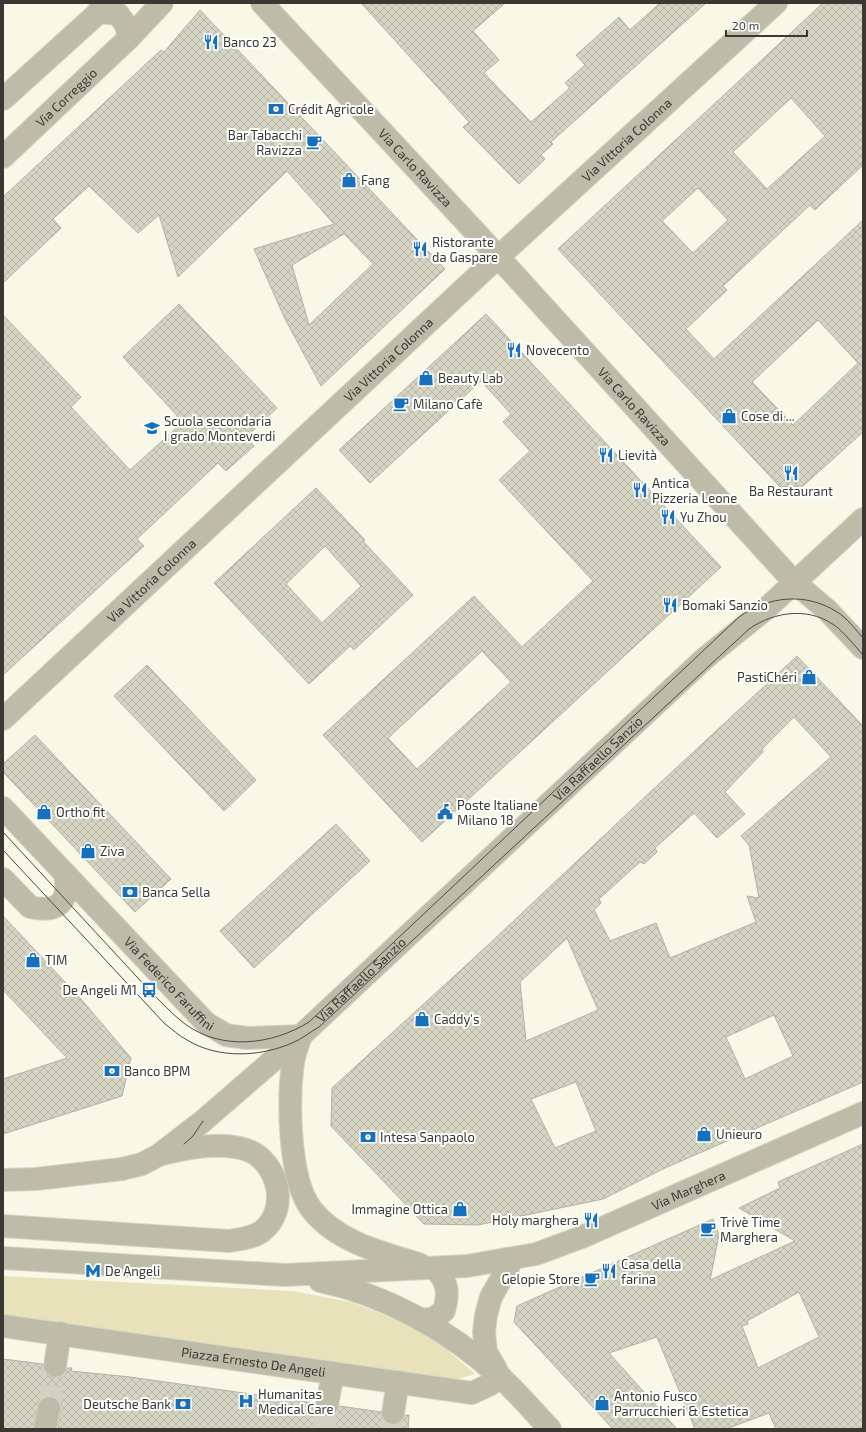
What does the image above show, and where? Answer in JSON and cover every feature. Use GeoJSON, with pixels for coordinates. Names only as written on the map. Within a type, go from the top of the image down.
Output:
{"type":"FeatureCollection","features":[{"type":"Feature","properties":{"kind":"street","name":"Via Correggio"},"geometry":{"type":"LineString","coordinates":[[3,157],[129,38],[162,3]]}},
{"type":"Feature","properties":{"kind":"street","name":"Via Carlo Ravizza"},"geometry":{"type":"LineString","coordinates":[[262,3],[498,258],[795,583],[827,610],[863,648]]}},
{"type":"Feature","properties":{"kind":"street","name":"Via Vittoria Colonna"},"geometry":{"type":"LineString","coordinates":[[3,719],[498,258],[776,3]]}},
{"type":"Feature","properties":{"kind":"street"},"geometry":{"type":"LineString","coordinates":[[3,99],[104,7],[118,14],[126,25],[129,38]]}},
{"type":"Feature","properties":{"kind":"street","name":"Via Raffaello Sanzio"},"geometry":{"type":"LineString","coordinates":[[301,1036],[704,659],[767,608],[863,519]]}},
{"type":"Feature","properties":{"kind":"street","name":"Via Federico Faruffini"},"geometry":{"type":"LineString","coordinates":[[3,808],[206,1023],[226,1035],[247,1038],[301,1036]]}},
{"type":"Feature","properties":{"kind":"street"},"geometry":{"type":"LineString","coordinates":[[3,878],[30,908],[48,909],[61,904],[65,898],[67,891],[65,874]]}},
{"type":"Feature","properties":{"kind":"street"},"geometry":{"type":"LineString","coordinates":[[3,1180],[122,1169],[142,1164],[159,1155],[203,1121],[301,1036]]}},
{"type":"Feature","properties":{"kind":"street"},"geometry":{"type":"LineString","coordinates":[[301,1036],[293,1061],[291,1085],[291,1126],[297,1178],[311,1210],[345,1237],[369,1248],[436,1269],[444,1279],[448,1295],[444,1311],[434,1318],[421,1320]]}},
{"type":"Feature","properties":{"kind":"street","name":"Via Marghera"},"geometry":{"type":"LineString","coordinates":[[512,1260],[536,1254],[582,1237],[863,1113]]}},
{"type":"Feature","properties":{"kind":"street"},"geometry":{"type":"LineString","coordinates":[[3,1226],[229,1241],[251,1237],[262,1231],[270,1222],[275,1213],[278,1191],[276,1178],[259,1156],[246,1150],[231,1146],[196,1148],[159,1155]]}},
{"type":"Feature","properties":{"kind":"street"},"geometry":{"type":"LineString","coordinates":[[3,1258],[285,1275],[436,1269],[512,1260]]}},
{"type":"Feature","properties":{"kind":"street"},"geometry":{"type":"LineString","coordinates":[[500,1376],[486,1352],[484,1332],[486,1315],[491,1297],[512,1260]]}},
{"type":"Feature","properties":{"kind":"street"},"geometry":{"type":"LineString","coordinates":[[285,1275],[351,1289],[376,1298],[421,1320],[475,1355],[500,1376],[550,1429]]}},
{"type":"Feature","properties":{"kind":"street","name":"Piazza Ernesto De Angeli"},"geometry":{"type":"LineString","coordinates":[[3,1326],[472,1393],[489,1385],[500,1376]]}},
{"type":"Feature","properties":{"kind":"street"},"geometry":{"type":"LineString","coordinates":[[55,1366],[60,1333]]}},
{"type":"Feature","properties":{"kind":"street"},"geometry":{"type":"LineString","coordinates":[[328,1405],[332,1373]]}},
{"type":"Feature","properties":{"kind":"street"},"geometry":{"type":"LineString","coordinates":[[393,1413],[398,1382]]}},
{"type":"Feature","properties":{"kind":"shaded area"},"geometry":{"type":"Polygon","coordinates":[[[3,1276],[293,1291],[350,1302],[406,1323],[437,1341],[475,1374],[449,1381],[3,1318],[3,1276]]]}},
{"type":"Feature","properties":{"kind":"building"},"geometry":{"type":"Polygon","coordinates":[[[361,3],[505,3],[473,31],[499,60],[484,73],[531,122],[570,88],[565,83],[585,65],[576,55],[619,17],[630,30],[660,3],[706,3],[551,142],[553,144],[541,155],[545,159],[519,184],[463,127],[469,122],[361,3]]]}},
{"type":"Feature","properties":{"kind":"building"},"geometry":{"type":"Polygon","coordinates":[[[823,3],[863,3],[863,165],[815,210],[810,205],[723,286],[727,290],[686,329],[714,359],[863,220],[863,432],[803,486],[780,487],[558,249],[823,3]],[[791,98],[733,152],[767,189],[825,136],[791,98]],[[698,188],[662,221],[693,253],[728,220],[698,188]],[[818,320],[752,382],[793,425],[858,363],[818,320]]]}},
{"type":"Feature","properties":{"kind":"building"},"geometry":{"type":"Polygon","coordinates":[[[200,10],[445,269],[321,386],[285,319],[254,249],[334,224],[287,171],[178,277],[159,215],[138,233],[89,186],[53,219],[61,228],[3,283],[3,197],[161,50],[164,52],[200,10]],[[344,234],[292,265],[309,325],[373,264],[344,234]]]}},
{"type":"Feature","properties":{"kind":"building"},"geometry":{"type":"Polygon","coordinates":[[[179,304],[277,408],[246,437],[254,446],[226,471],[218,463],[137,539],[144,546],[3,675],[3,315],[81,397],[71,407],[130,470],[183,422],[123,357],[179,304]]]}},
{"type":"Feature","properties":{"kind":"building"},"geometry":{"type":"Polygon","coordinates":[[[486,314],[721,567],[422,842],[323,735],[474,596],[522,647],[593,581],[499,480],[530,451],[503,422],[511,414],[481,381],[370,483],[339,450],[486,314]],[[482,651],[388,738],[417,769],[511,682],[482,651]]]}},
{"type":"Feature","properties":{"kind":"building"},"geometry":{"type":"Polygon","coordinates":[[[316,488],[365,540],[363,541],[413,595],[354,650],[350,646],[309,684],[214,583],[316,488]],[[325,546],[286,584],[322,623],[361,586],[325,546]]]}},
{"type":"Feature","properties":{"kind":"building"},"geometry":{"type":"Polygon","coordinates":[[[797,656],[863,726],[863,1082],[665,1168],[603,1199],[478,1225],[424,1224],[331,1126],[332,1088],[487,946],[797,656]],[[794,717],[762,749],[763,752],[725,792],[745,814],[717,838],[694,813],[655,848],[657,852],[644,864],[640,862],[599,899],[601,903],[594,910],[610,941],[656,923],[670,958],[756,922],[747,896],[759,898],[749,845],[741,836],[831,757],[794,717]],[[567,938],[520,982],[526,1041],[598,1010],[567,938]],[[774,1015],[726,1037],[745,1079],[793,1056],[774,1015]],[[576,1082],[531,1099],[555,1148],[596,1131],[576,1082]]]}},
{"type":"Feature","properties":{"kind":"building"},"geometry":{"type":"Polygon","coordinates":[[[147,665],[256,780],[224,811],[114,696],[147,665]]]}},
{"type":"Feature","properties":{"kind":"building"},"geometry":{"type":"Polygon","coordinates":[[[35,735],[171,879],[135,912],[3,772],[3,764],[35,735]]]}},
{"type":"Feature","properties":{"kind":"building"},"geometry":{"type":"Polygon","coordinates":[[[336,824],[370,861],[254,968],[220,931],[336,824]]]}},
{"type":"Feature","properties":{"kind":"building"},"geometry":{"type":"Polygon","coordinates":[[[3,916],[81,999],[131,1058],[122,1096],[3,1134],[3,1079],[67,1058],[3,990],[3,916]]]}},
{"type":"Feature","properties":{"kind":"building"},"geometry":{"type":"Polygon","coordinates":[[[863,1144],[863,1429],[776,1429],[769,1413],[726,1429],[695,1429],[657,1337],[609,1353],[677,1429],[613,1429],[514,1322],[517,1306],[713,1219],[719,1235],[710,1280],[795,1241],[739,1208],[780,1188],[778,1182],[863,1144]],[[799,1292],[747,1321],[748,1324],[742,1326],[758,1368],[819,1337],[799,1292]]]}},
{"type":"Feature","properties":{"kind":"building"},"geometry":{"type":"Polygon","coordinates":[[[3,1359],[43,1364],[44,1371],[47,1375],[54,1378],[60,1377],[64,1374],[67,1368],[72,1368],[71,1371],[130,1377],[315,1403],[315,1409],[319,1414],[325,1417],[332,1417],[336,1413],[339,1406],[381,1412],[382,1418],[385,1422],[391,1425],[398,1424],[403,1421],[405,1415],[409,1415],[408,1429],[58,1429],[61,1404],[57,1398],[45,1396],[39,1400],[33,1429],[3,1429],[3,1359]]]}},
{"type":"Feature","properties":{"kind":"tunnel"},"geometry":{"type":"LineString","coordinates":[[49,1408],[55,1366]]}},
{"type":"Feature","properties":{"kind":"tunnel"},"geometry":{"type":"LineString","coordinates":[[324,1429],[327,1405]]}},
{"type":"Feature","properties":{"kind":"tunnel"},"geometry":{"type":"LineString","coordinates":[[391,1429],[393,1413]]}},
{"type":"Feature","properties":{"kind":"tram line"},"geometry":{"type":"LineString","coordinates":[[3,832],[149,990],[185,1024],[199,1033],[215,1038],[247,1042],[263,1040],[295,1030],[309,1022],[739,617],[750,610],[775,601],[787,599],[813,601],[841,614],[863,638]]}},
{"type":"Feature","properties":{"kind":"tram line"},"geometry":{"type":"LineString","coordinates":[[3,850],[165,1024],[178,1034],[199,1046],[225,1053],[253,1053],[280,1048],[296,1041],[319,1027],[749,629],[770,618],[781,615],[805,614],[816,616],[838,628],[863,655]]}},
{"type":"Feature","properties":{"kind":"tram line"},"geometry":{"type":"LineString","coordinates":[[184,1144],[193,1136],[203,1121]]}},
{"type":"Feature","properties":{"kind":"place","name":"Banco 23"},"geometry":{"type":"Point","coordinates":[211,42]}},
{"type":"Feature","properties":{"kind":"place","name":"Crédit Agricole"},"geometry":{"type":"Point","coordinates":[276,109]}},
{"type":"Feature","properties":{"kind":"place","name":"Bar Tabacchi Ravizza"},"geometry":{"type":"Point","coordinates":[314,142]}},
{"type":"Feature","properties":{"kind":"place","name":"Fang"},"geometry":{"type":"Point","coordinates":[349,180]}},
{"type":"Feature","properties":{"kind":"place","name":"Ristorante da Gaspare"},"geometry":{"type":"Point","coordinates":[420,249]}},
{"type":"Feature","properties":{"kind":"place","name":"Novecento"},"geometry":{"type":"Point","coordinates":[514,350]}},
{"type":"Feature","properties":{"kind":"place","name":"Beauty Lab"},"geometry":{"type":"Point","coordinates":[426,378]}},
{"type":"Feature","properties":{"kind":"place","name":"Milano Cafè"},"geometry":{"type":"Point","coordinates":[401,404]}},
{"type":"Feature","properties":{"kind":"place","name":"Cose di ..."},"geometry":{"type":"Point","coordinates":[729,416]}},
{"type":"Feature","properties":{"kind":"place","name":"Scuola secondaria I grado Monteverdi"},"geometry":{"type":"Point","coordinates":[152,428]}},
{"type":"Feature","properties":{"kind":"place","name":"Lievità"},"geometry":{"type":"Point","coordinates":[606,455]}},
{"type":"Feature","properties":{"kind":"place","name":"Ba Restaurant"},"geometry":{"type":"Point","coordinates":[791,473]}},
{"type":"Feature","properties":{"kind":"place","name":"Antica Pizzeria Leone"},"geometry":{"type":"Point","coordinates":[640,490]}},
{"type":"Feature","properties":{"kind":"place","name":"Yu Zhou"},"geometry":{"type":"Point","coordinates":[668,517]}},
{"type":"Feature","properties":{"kind":"place","name":"Bomaki Sanzio"},"geometry":{"type":"Point","coordinates":[670,605]}},
{"type":"Feature","properties":{"kind":"place","name":"PastiChéri"},"geometry":{"type":"Point","coordinates":[809,677]}},
{"type":"Feature","properties":{"kind":"place","name":"Ortho fit"},"geometry":{"type":"Point","coordinates":[44,812]}},
{"type":"Feature","properties":{"kind":"place","name":"Poste Italiane Milano 18"},"geometry":{"type":"Point","coordinates":[445,812]}},
{"type":"Feature","properties":{"kind":"place","name":"Ziva"},"geometry":{"type":"Point","coordinates":[88,851]}},
{"type":"Feature","properties":{"kind":"place","name":"Banca Sella"},"geometry":{"type":"Point","coordinates":[130,892]}},
{"type":"Feature","properties":{"kind":"place","name":"TIM"},"geometry":{"type":"Point","coordinates":[33,960]}},
{"type":"Feature","properties":{"kind":"place","name":"De Angeli M1"},"geometry":{"type":"Point","coordinates":[149,990]}},
{"type":"Feature","properties":{"kind":"place","name":"Caddy's"},"geometry":{"type":"Point","coordinates":[422,1019]}},
{"type":"Feature","properties":{"kind":"place","name":"Banco BPM"},"geometry":{"type":"Point","coordinates":[112,1071]}},
{"type":"Feature","properties":{"kind":"place","name":"Unieuro"},"geometry":{"type":"Point","coordinates":[704,1134]}},
{"type":"Feature","properties":{"kind":"place","name":"Intesa Sanpaolo"},"geometry":{"type":"Point","coordinates":[368,1137]}},
{"type":"Feature","properties":{"kind":"place","name":"Immagine Ottica"},"geometry":{"type":"Point","coordinates":[460,1209]}},
{"type":"Feature","properties":{"kind":"place","name":"Holy marghera"},"geometry":{"type":"Point","coordinates":[591,1220]}},
{"type":"Feature","properties":{"kind":"place","name":"Trivè Time Marghera"},"geometry":{"type":"Point","coordinates":[708,1229]}},
{"type":"Feature","properties":{"kind":"place","name":"De Angeli"},"geometry":{"type":"Point","coordinates":[93,1271]}},
{"type":"Feature","properties":{"kind":"place","name":"Casa della farina"},"geometry":{"type":"Point","coordinates":[609,1271]}},
{"type":"Feature","properties":{"kind":"place","name":"Gelopie Store"},"geometry":{"type":"Point","coordinates":[592,1279]}},
{"type":"Feature","properties":{"kind":"place","name":"Humanitas Medical Care"},"geometry":{"type":"Point","coordinates":[246,1401]}},
{"type":"Feature","properties":{"kind":"place","name":"Antonio Fusco Parrucchieri & Estetica"},"geometry":{"type":"Point","coordinates":[602,1403]}},
{"type":"Feature","properties":{"kind":"place","name":"Deutsche Bank"},"geometry":{"type":"Point","coordinates":[183,1404]}}]}
